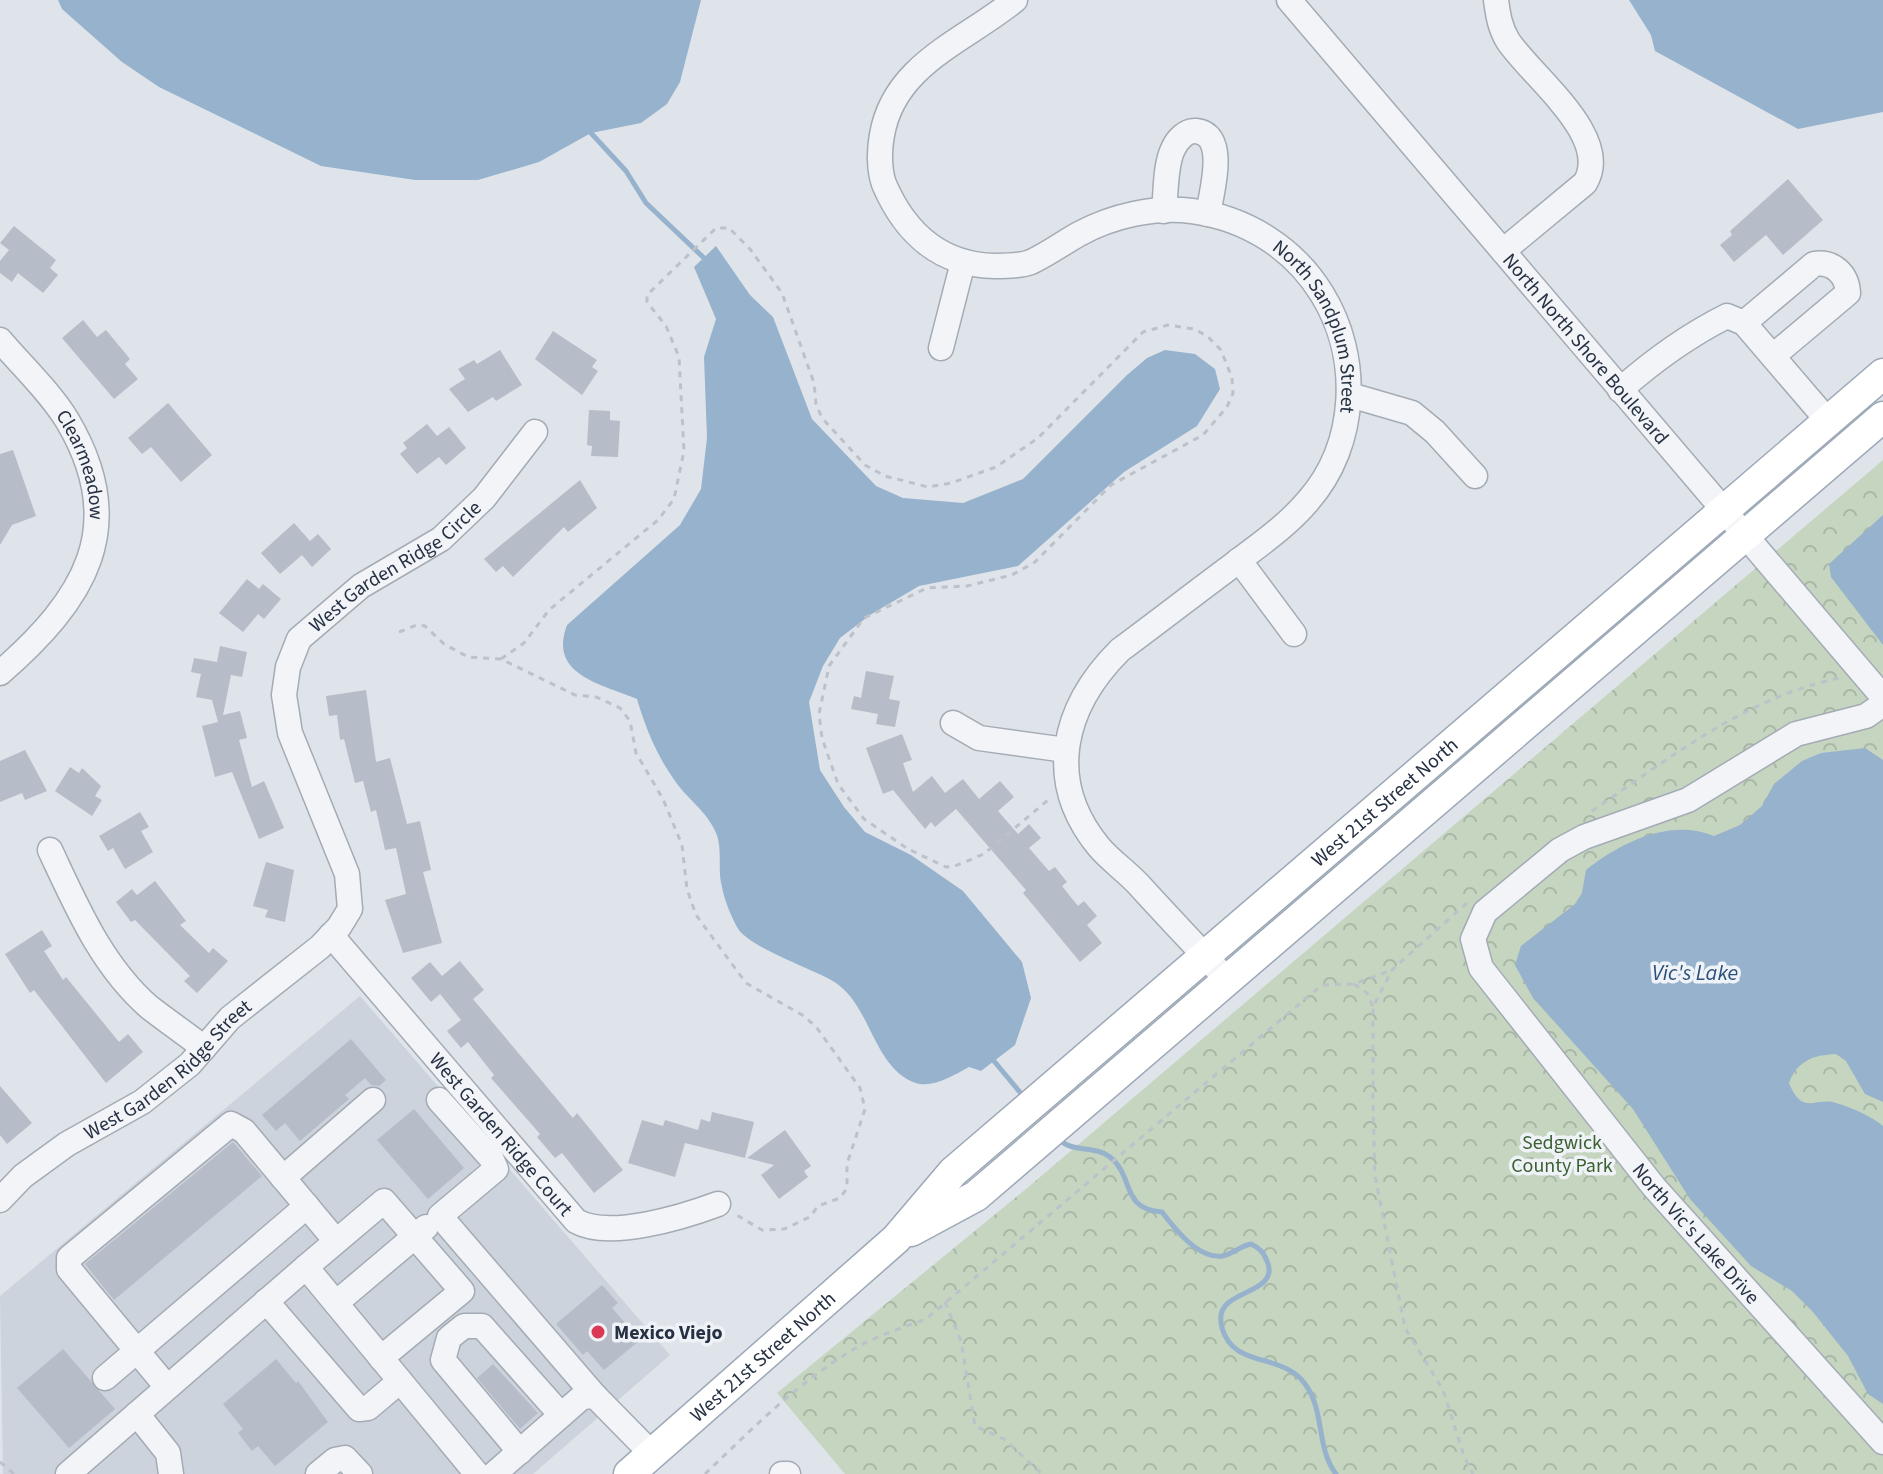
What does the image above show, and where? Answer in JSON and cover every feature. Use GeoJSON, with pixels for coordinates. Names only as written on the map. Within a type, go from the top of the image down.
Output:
{"type":"FeatureCollection","features":[{"type":"Feature","properties":{"kind":"main road","name":"West 21st Street North"},"geometry":{"type":"LineString","coordinates":[[629,1474],[896,1239],[953,1172],[1883,374]]}},
{"type":"Feature","properties":{"kind":"main road","name":"West 21st Street North"},"geometry":{"type":"LineString","coordinates":[[896,1239],[976,1196],[1883,417]]}},
{"type":"Feature","properties":{"kind":"street","name":"North Sandplum Street"},"geometry":{"type":"LineString","coordinates":[[1015,0],[918,68],[900,88],[885,117],[880,143],[881,177],[895,210],[918,237],[943,256],[975,266],[1029,263],[1112,220],[1164,211],[1208,214],[1257,231],[1285,250],[1311,275],[1329,305],[1342,336],[1349,365],[1350,395],[1342,433],[1324,480],[1282,528],[1120,650],[1100,670],[1083,696],[1066,750],[1069,792],[1099,847],[1227,980]]}},
{"type":"Feature","properties":{"kind":"street","name":"North North Shore Boulevard"},"geometry":{"type":"LineString","coordinates":[[1289,0],[1883,697]]}},
{"type":"Feature","properties":{"kind":"street"},"geometry":{"type":"LineString","coordinates":[[1496,0],[1498,19],[1507,39],[1583,132],[1592,150],[1592,171],[1585,183],[1503,251]]}},
{"type":"Feature","properties":{"kind":"street"},"geometry":{"type":"LineString","coordinates":[[1164,211],[1172,151],[1184,134],[1194,130],[1206,134],[1216,151],[1208,214]]}},
{"type":"Feature","properties":{"kind":"street"},"geometry":{"type":"LineString","coordinates":[[941,348],[963,262]]}},
{"type":"Feature","properties":{"kind":"street"},"geometry":{"type":"LineString","coordinates":[[1744,323],[1814,264],[1826,262],[1836,268],[1847,282],[1848,293],[1773,356]]}},
{"type":"Feature","properties":{"kind":"street"},"geometry":{"type":"LineString","coordinates":[[1620,390],[1694,333],[1727,316],[1744,323],[1828,421]]}},
{"type":"Feature","properties":{"kind":"street","name":"Clearmeadow"},"geometry":{"type":"LineString","coordinates":[[0,340],[66,418],[96,485],[98,524],[92,555],[76,592],[57,618],[0,673]]}},
{"type":"Feature","properties":{"kind":"street"},"geometry":{"type":"LineString","coordinates":[[1350,395],[1412,413],[1435,432],[1475,476]]}},
{"type":"Feature","properties":{"kind":"street","name":"West Garden Ridge Circle"},"geometry":{"type":"LineString","coordinates":[[331,935],[350,909],[351,892],[290,733],[284,695],[288,667],[299,639],[361,586],[441,539],[484,498],[535,432]]}},
{"type":"Feature","properties":{"kind":"street"},"geometry":{"type":"LineString","coordinates":[[1239,560],[1294,634]]}},
{"type":"Feature","properties":{"kind":"street","name":"North Vic's Lake Drive"},"geometry":{"type":"LineString","coordinates":[[1883,704],[1866,716],[1796,734],[1688,800],[1584,837],[1560,850],[1485,912],[1473,939],[1481,968],[1654,1187],[1883,1442]]}},
{"type":"Feature","properties":{"kind":"street"},"geometry":{"type":"LineString","coordinates":[[953,723],[979,738],[1066,750]]}},
{"type":"Feature","properties":{"kind":"street"},"geometry":{"type":"LineString","coordinates":[[50,850],[87,929],[112,965],[148,1006],[204,1048]]}},
{"type":"Feature","properties":{"kind":"street","name":"West Garden Ridge Street"},"geometry":{"type":"LineString","coordinates":[[0,1200],[23,1176],[67,1144],[142,1102],[190,1064],[230,1018],[331,935]]}},
{"type":"Feature","properties":{"kind":"street","name":"West Garden Ridge Court"},"geometry":{"type":"LineString","coordinates":[[331,935],[576,1221],[588,1228],[621,1227],[681,1217],[718,1204]]}},
{"type":"Feature","properties":{"kind":"street"},"geometry":{"type":"LineString","coordinates":[[283,1178],[373,1100]]}},
{"type":"Feature","properties":{"kind":"street"},"geometry":{"type":"LineString","coordinates":[[336,1303],[496,1169],[491,1158],[439,1100]]}},
{"type":"Feature","properties":{"kind":"street"},"geometry":{"type":"LineString","coordinates":[[167,1387],[69,1269],[69,1258],[231,1124],[244,1131],[336,1241]]}},
{"type":"Feature","properties":{"kind":"street"},"geometry":{"type":"LineString","coordinates":[[68,1474],[384,1201],[462,1291],[381,1358]]}},
{"type":"Feature","properties":{"kind":"street"},"geometry":{"type":"LineString","coordinates":[[105,1378],[307,1206]]}},
{"type":"Feature","properties":{"kind":"street"},"geometry":{"type":"LineString","coordinates":[[440,1216],[595,1396],[652,1454]]}},
{"type":"Feature","properties":{"kind":"street"},"geometry":{"type":"LineString","coordinates":[[306,1267],[478,1473],[520,1452],[582,1397],[595,1396]]}},
{"type":"Feature","properties":{"kind":"street"},"geometry":{"type":"LineString","coordinates":[[266,1301],[359,1409],[368,1408],[400,1381]]}},
{"type":"Feature","properties":{"kind":"street"},"geometry":{"type":"LineString","coordinates":[[520,1452],[443,1360],[449,1338],[464,1326],[482,1326],[561,1415]]}},
{"type":"Feature","properties":{"kind":"street"},"geometry":{"type":"LineString","coordinates":[[137,1414],[168,1453],[171,1474]]}},
{"type":"Feature","properties":{"kind":"street"},"geometry":{"type":"LineString","coordinates":[[318,1474],[335,1460],[345,1458],[360,1474]]}},
{"type":"Feature","properties":{"kind":"path"},"geometry":{"type":"LineString","coordinates":[[501,659],[524,643],[549,610],[658,520],[674,499],[684,451],[679,357],[666,326],[647,302],[647,295],[710,233],[723,225],[776,281],[814,383],[816,404],[829,428],[865,465],[911,485],[951,483],[996,467],[1019,454],[1088,391],[1131,342],[1156,327],[1194,329],[1221,350],[1232,378],[1233,393],[1216,423],[1203,435],[1111,485],[1035,562],[1012,575],[967,586],[927,588],[864,618],[845,640],[824,678],[819,714],[822,738],[838,784],[864,819],[908,849],[946,867],[955,866],[984,854],[1048,800]]}},
{"type":"Feature","properties":{"kind":"path"},"geometry":{"type":"LineString","coordinates":[[399,632],[417,625],[425,626],[444,644],[468,657],[501,659],[575,695],[610,701],[626,714],[636,753],[663,799],[682,845],[687,889],[696,915],[746,983],[810,1022],[860,1088],[865,1109],[860,1132],[847,1164],[847,1188],[840,1198],[818,1206],[810,1217],[784,1229],[762,1230],[718,1204]]}},
{"type":"Feature","properties":{"kind":"path"},"geometry":{"type":"LineString","coordinates":[[705,1474],[764,1418],[824,1369],[864,1343],[926,1319],[1322,985],[1354,984],[1392,970]]}},
{"type":"Feature","properties":{"kind":"path"},"geometry":{"type":"LineString","coordinates":[[1354,984],[1367,993],[1373,1007]]}},
{"type":"Feature","properties":{"kind":"path"},"geometry":{"type":"LineString","coordinates":[[945,1302],[961,1341],[975,1426],[1004,1439],[1042,1474]]}},
{"type":"Feature","properties":{"kind":"path"},"geometry":{"type":"LineString","coordinates":[[0,1462],[14,1474]]}},
{"type":"Feature","properties":{"kind":"shaded area"},"geometry":{"type":"Polygon","coordinates":[[[360,996],[670,1355],[533,1474],[3,1474],[0,1296],[360,996]]]}},
{"type":"Feature","properties":{"kind":"green space","name":"Sedgwick County Park"},"geometry":{"type":"Polygon","coordinates":[[[1883,460],[1883,1474],[845,1474],[777,1393],[1026,1189],[1883,460]]]}},
{"type":"Feature","properties":{"kind":"water"},"geometry":{"type":"Polygon","coordinates":[[[58,0],[701,0],[680,82],[667,104],[641,123],[591,133],[539,162],[478,180],[415,180],[321,166],[159,87],[122,62],[62,9],[58,0]]]}},
{"type":"Feature","properties":{"kind":"water"},"geometry":{"type":"Polygon","coordinates":[[[1629,0],[1883,0],[1883,112],[1798,129],[1655,51],[1651,35],[1629,0]]]}},
{"type":"Feature","properties":{"kind":"water"},"geometry":{"type":"Polygon","coordinates":[[[716,246],[750,295],[773,317],[812,419],[876,486],[903,498],[963,503],[1023,479],[1127,375],[1147,358],[1165,350],[1195,354],[1215,369],[1220,389],[1197,426],[1124,472],[1018,566],[919,586],[870,615],[840,638],[823,666],[809,702],[820,770],[844,807],[865,832],[911,855],[963,891],[1022,962],[1031,998],[1015,1045],[981,1071],[969,1067],[935,1083],[913,1082],[889,1063],[848,993],[826,977],[754,943],[744,935],[732,918],[723,892],[716,833],[708,818],[680,788],[663,762],[648,732],[637,699],[581,675],[565,656],[563,642],[567,625],[680,525],[701,489],[707,438],[704,357],[716,319],[694,267],[716,246]]]}},
{"type":"Feature","properties":{"kind":"water"},"geometry":{"type":"Polygon","coordinates":[[[1883,515],[1883,645],[1831,577],[1829,564],[1883,515]]]}},
{"type":"Feature","properties":{"kind":"water","name":"Vic's Lake"},"geometry":{"type":"Polygon","coordinates":[[[1865,748],[1883,760],[1883,1102],[1865,1094],[1846,1061],[1836,1054],[1820,1056],[1801,1064],[1789,1083],[1804,1102],[1842,1105],[1867,1115],[1883,1126],[1883,1404],[1868,1394],[1848,1356],[1813,1312],[1792,1291],[1751,1266],[1690,1199],[1633,1109],[1533,998],[1515,965],[1521,946],[1575,904],[1582,893],[1586,870],[1615,850],[1664,831],[1698,831],[1714,836],[1740,825],[1762,806],[1774,784],[1802,761],[1821,753],[1865,748]]]}},
{"type":"Feature","properties":{"kind":"building"},"geometry":{"type":"Polygon","coordinates":[[[1788,179],[1823,220],[1783,255],[1766,235],[1734,262],[1720,245],[1732,235],[1730,231],[1788,179]]]}},
{"type":"Feature","properties":{"kind":"building"},"geometry":{"type":"Polygon","coordinates":[[[14,226],[56,260],[50,268],[58,275],[43,293],[18,273],[12,282],[0,273],[0,261],[9,250],[0,243],[14,226]]]}},
{"type":"Feature","properties":{"kind":"building"},"geometry":{"type":"Polygon","coordinates":[[[83,320],[97,337],[106,330],[130,359],[125,364],[138,379],[114,399],[62,338],[83,320]]]}},
{"type":"Feature","properties":{"kind":"building"},"geometry":{"type":"Polygon","coordinates":[[[553,331],[597,360],[592,367],[598,371],[582,395],[535,359],[553,331]]]}},
{"type":"Feature","properties":{"kind":"building"},"geometry":{"type":"Polygon","coordinates":[[[500,350],[522,385],[496,401],[493,397],[468,412],[449,389],[465,379],[458,369],[474,360],[477,364],[500,350]]]}},
{"type":"Feature","properties":{"kind":"building"},"geometry":{"type":"Polygon","coordinates":[[[168,403],[212,455],[181,482],[151,447],[142,454],[128,438],[168,403]]]}},
{"type":"Feature","properties":{"kind":"building"},"geometry":{"type":"Polygon","coordinates":[[[589,410],[610,411],[610,420],[620,421],[618,457],[591,456],[592,446],[587,445],[589,410]]]}},
{"type":"Feature","properties":{"kind":"building"},"geometry":{"type":"Polygon","coordinates":[[[427,424],[437,436],[449,427],[466,448],[446,465],[439,457],[417,474],[400,454],[407,448],[403,443],[427,424]]]}},
{"type":"Feature","properties":{"kind":"building"},"geometry":{"type":"Polygon","coordinates":[[[13,450],[36,516],[12,525],[0,545],[0,454],[13,450]]]}},
{"type":"Feature","properties":{"kind":"building"},"geometry":{"type":"Polygon","coordinates":[[[580,480],[597,508],[568,532],[564,527],[513,577],[503,566],[496,572],[484,559],[580,480]]]}},
{"type":"Feature","properties":{"kind":"building"},"geometry":{"type":"Polygon","coordinates":[[[294,523],[310,541],[318,534],[331,549],[312,567],[302,555],[280,574],[261,553],[294,523]]]}},
{"type":"Feature","properties":{"kind":"building"},"geometry":{"type":"Polygon","coordinates":[[[247,579],[259,589],[263,584],[281,599],[264,619],[258,614],[243,632],[219,613],[247,579]]]}},
{"type":"Feature","properties":{"kind":"building"},"geometry":{"type":"Polygon","coordinates":[[[220,646],[247,652],[242,677],[231,675],[223,715],[240,711],[247,738],[239,740],[252,787],[264,781],[284,828],[259,839],[232,772],[215,777],[202,726],[218,722],[212,700],[196,697],[201,674],[191,672],[194,658],[217,662],[220,646]]]}},
{"type":"Feature","properties":{"kind":"building"},"geometry":{"type":"Polygon","coordinates":[[[866,671],[894,676],[889,699],[900,701],[895,727],[876,724],[878,714],[851,709],[854,696],[861,698],[866,671]]]}},
{"type":"Feature","properties":{"kind":"building"},"geometry":{"type":"Polygon","coordinates":[[[366,690],[376,762],[390,758],[407,824],[420,821],[431,870],[423,872],[442,943],[403,953],[385,900],[406,894],[396,848],[385,850],[376,810],[371,812],[363,781],[355,783],[344,739],[340,740],[337,715],[329,716],[326,696],[366,690]]]}},
{"type":"Feature","properties":{"kind":"building"},"geometry":{"type":"Polygon","coordinates":[[[902,734],[912,760],[903,763],[913,792],[932,776],[945,793],[963,779],[979,799],[1000,781],[1014,797],[998,811],[1018,834],[1029,824],[1041,838],[1029,848],[1049,871],[1055,867],[1067,882],[1062,886],[1078,906],[1084,901],[1097,916],[1087,925],[1102,943],[1080,962],[1023,893],[1026,890],[956,809],[935,827],[931,822],[925,829],[893,790],[883,794],[866,748],[902,734]]]}},
{"type":"Feature","properties":{"kind":"building"},"geometry":{"type":"Polygon","coordinates":[[[25,750],[47,791],[25,800],[22,793],[0,802],[0,761],[25,750]]]}},
{"type":"Feature","properties":{"kind":"building"},"geometry":{"type":"Polygon","coordinates":[[[70,767],[79,773],[82,768],[101,786],[95,796],[102,800],[92,816],[55,791],[70,767]]]}},
{"type":"Feature","properties":{"kind":"building"},"geometry":{"type":"Polygon","coordinates":[[[140,812],[149,827],[141,831],[153,852],[125,869],[113,848],[108,851],[99,836],[140,812]]]}},
{"type":"Feature","properties":{"kind":"building"},"geometry":{"type":"Polygon","coordinates":[[[266,862],[294,870],[285,922],[265,917],[268,910],[253,906],[266,862]]]}},
{"type":"Feature","properties":{"kind":"building"},"geometry":{"type":"Polygon","coordinates":[[[155,881],[186,921],[180,925],[209,953],[213,948],[228,961],[197,993],[184,981],[190,976],[135,920],[131,922],[116,902],[132,889],[137,895],[155,881]]]}},
{"type":"Feature","properties":{"kind":"building"},"geometry":{"type":"Polygon","coordinates":[[[42,930],[52,946],[44,951],[63,980],[66,977],[119,1042],[128,1034],[143,1052],[106,1083],[34,990],[30,993],[5,954],[42,930]]]}},
{"type":"Feature","properties":{"kind":"building"},"geometry":{"type":"Polygon","coordinates":[[[460,961],[484,990],[473,999],[573,1118],[577,1113],[623,1170],[594,1193],[562,1153],[555,1158],[537,1137],[540,1134],[491,1078],[494,1075],[468,1042],[461,1048],[447,1031],[461,1020],[440,994],[431,1002],[411,978],[430,962],[442,976],[460,961]]]}},
{"type":"Feature","properties":{"kind":"building"},"geometry":{"type":"Polygon","coordinates":[[[351,1039],[386,1080],[379,1086],[371,1085],[365,1078],[345,1095],[349,1099],[300,1141],[285,1123],[276,1131],[262,1115],[351,1039]]]}},
{"type":"Feature","properties":{"kind":"building"},"geometry":{"type":"Polygon","coordinates":[[[0,1086],[32,1123],[7,1144],[0,1135],[0,1086]]]}},
{"type":"Feature","properties":{"kind":"building"},"geometry":{"type":"Polygon","coordinates":[[[414,1109],[464,1168],[428,1199],[377,1140],[414,1109]]]}},
{"type":"Feature","properties":{"kind":"building"},"geometry":{"type":"Polygon","coordinates":[[[712,1112],[754,1122],[745,1158],[685,1143],[675,1177],[628,1163],[642,1120],[663,1126],[665,1120],[698,1130],[701,1119],[710,1122],[712,1112]]]}},
{"type":"Feature","properties":{"kind":"building"},"geometry":{"type":"Polygon","coordinates":[[[785,1130],[811,1166],[804,1171],[808,1177],[779,1199],[761,1175],[774,1165],[747,1158],[785,1130]]]}},
{"type":"Feature","properties":{"kind":"building"},"geometry":{"type":"Polygon","coordinates":[[[233,1142],[262,1176],[114,1300],[85,1264],[233,1142]]]}},
{"type":"Feature","properties":{"kind":"building","name":"Mexico Viejo"},"geometry":{"type":"Polygon","coordinates":[[[602,1285],[618,1303],[612,1308],[640,1340],[604,1370],[587,1351],[583,1355],[556,1324],[602,1285]]]}},
{"type":"Feature","properties":{"kind":"building"},"geometry":{"type":"Polygon","coordinates":[[[63,1349],[115,1409],[69,1448],[17,1388],[63,1349]]]}},
{"type":"Feature","properties":{"kind":"building"},"geometry":{"type":"Polygon","coordinates":[[[276,1359],[296,1383],[298,1381],[328,1422],[275,1466],[258,1446],[252,1451],[238,1433],[243,1429],[223,1404],[276,1359]]]}},
{"type":"Feature","properties":{"kind":"building"},"geometry":{"type":"Polygon","coordinates":[[[493,1364],[538,1413],[520,1429],[477,1378],[493,1364]]]}},
{"type":"Feature","properties":{"kind":"waterway"},"geometry":{"type":"LineString","coordinates":[[591,133],[626,171],[646,203],[704,258]]}},
{"type":"Feature","properties":{"kind":"waterway"},"geometry":{"type":"LineString","coordinates":[[994,1061],[1024,1097]]}},
{"type":"Feature","properties":{"kind":"waterway"},"geometry":{"type":"LineString","coordinates":[[1059,1139],[1070,1146],[1110,1157],[1118,1165],[1134,1199],[1149,1210],[1162,1212],[1188,1242],[1204,1253],[1222,1256],[1251,1244],[1259,1248],[1267,1261],[1267,1277],[1256,1288],[1226,1305],[1221,1316],[1222,1328],[1235,1348],[1279,1365],[1300,1378],[1314,1401],[1325,1451],[1336,1474]]}},
{"type":"Feature","properties":{"kind":"place","name":"Mexico Viejo"},"geometry":{"type":"Point","coordinates":[598,1332]}}]}
